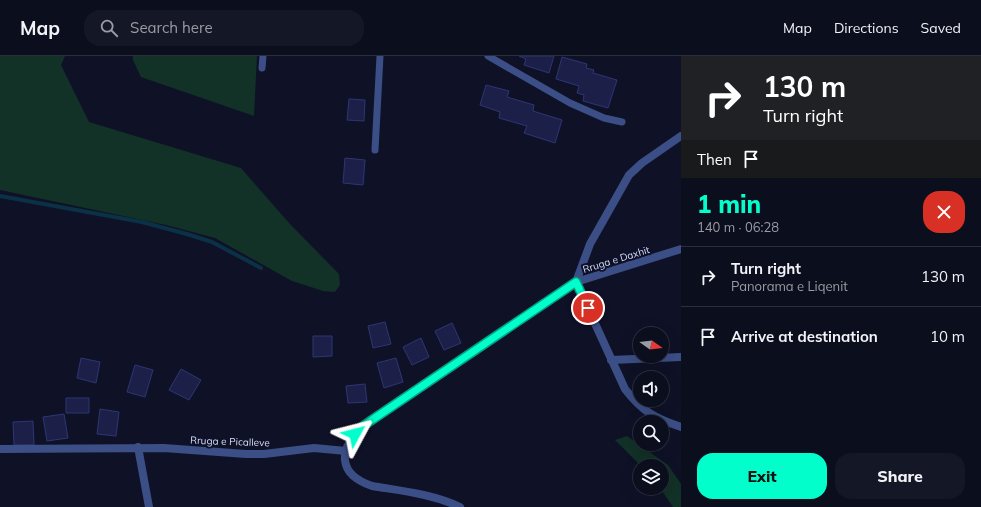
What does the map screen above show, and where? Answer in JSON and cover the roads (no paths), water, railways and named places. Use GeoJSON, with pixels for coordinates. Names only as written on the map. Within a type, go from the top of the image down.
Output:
{"type":"FeatureCollection","features":[{"type":"Feature","properties":{"kind":"street"},"geometry":{"type":"LineString","coordinates":[[681,136],[642,163],[629,175],[590,244],[576,282],[625,389],[636,403],[649,413],[664,421],[681,427]]}},
{"type":"Feature","properties":{"kind":"street","name":"Rruga e Daxhit"},"geometry":{"type":"LineString","coordinates":[[346,451],[349,442],[363,426],[576,282],[681,249]]}},
{"type":"Feature","properties":{"kind":"street"},"geometry":{"type":"LineString","coordinates":[[611,360],[681,357]]}},
{"type":"Feature","properties":{"kind":"street"},"geometry":{"type":"LineString","coordinates":[[138,447],[149,507]]}},
{"type":"Feature","properties":{"kind":"street","name":"Rruga e Picalleve"},"geometry":{"type":"LineString","coordinates":[[0,448],[138,447],[246,454],[264,454],[314,448],[346,451]]}},
{"type":"Feature","properties":{"kind":"street"},"geometry":{"type":"LineString","coordinates":[[346,451],[345,460],[348,470],[354,477],[362,482],[372,486],[434,497],[449,501],[460,507]]}},
{"type":"Feature","properties":{"kind":"lane"},"geometry":{"type":"LineString","coordinates":[[262,56],[262,68]]}},
{"type":"Feature","properties":{"kind":"lane"},"geometry":{"type":"LineString","coordinates":[[375,150],[380,56]]}},
{"type":"Feature","properties":{"kind":"lane"},"geometry":{"type":"LineString","coordinates":[[488,56],[570,103],[604,118],[622,122]]}},
{"type":"Feature","properties":{"kind":"waterway"},"geometry":{"type":"LineString","coordinates":[[0,196],[142,222],[187,234],[212,242],[261,268]]}}]}
